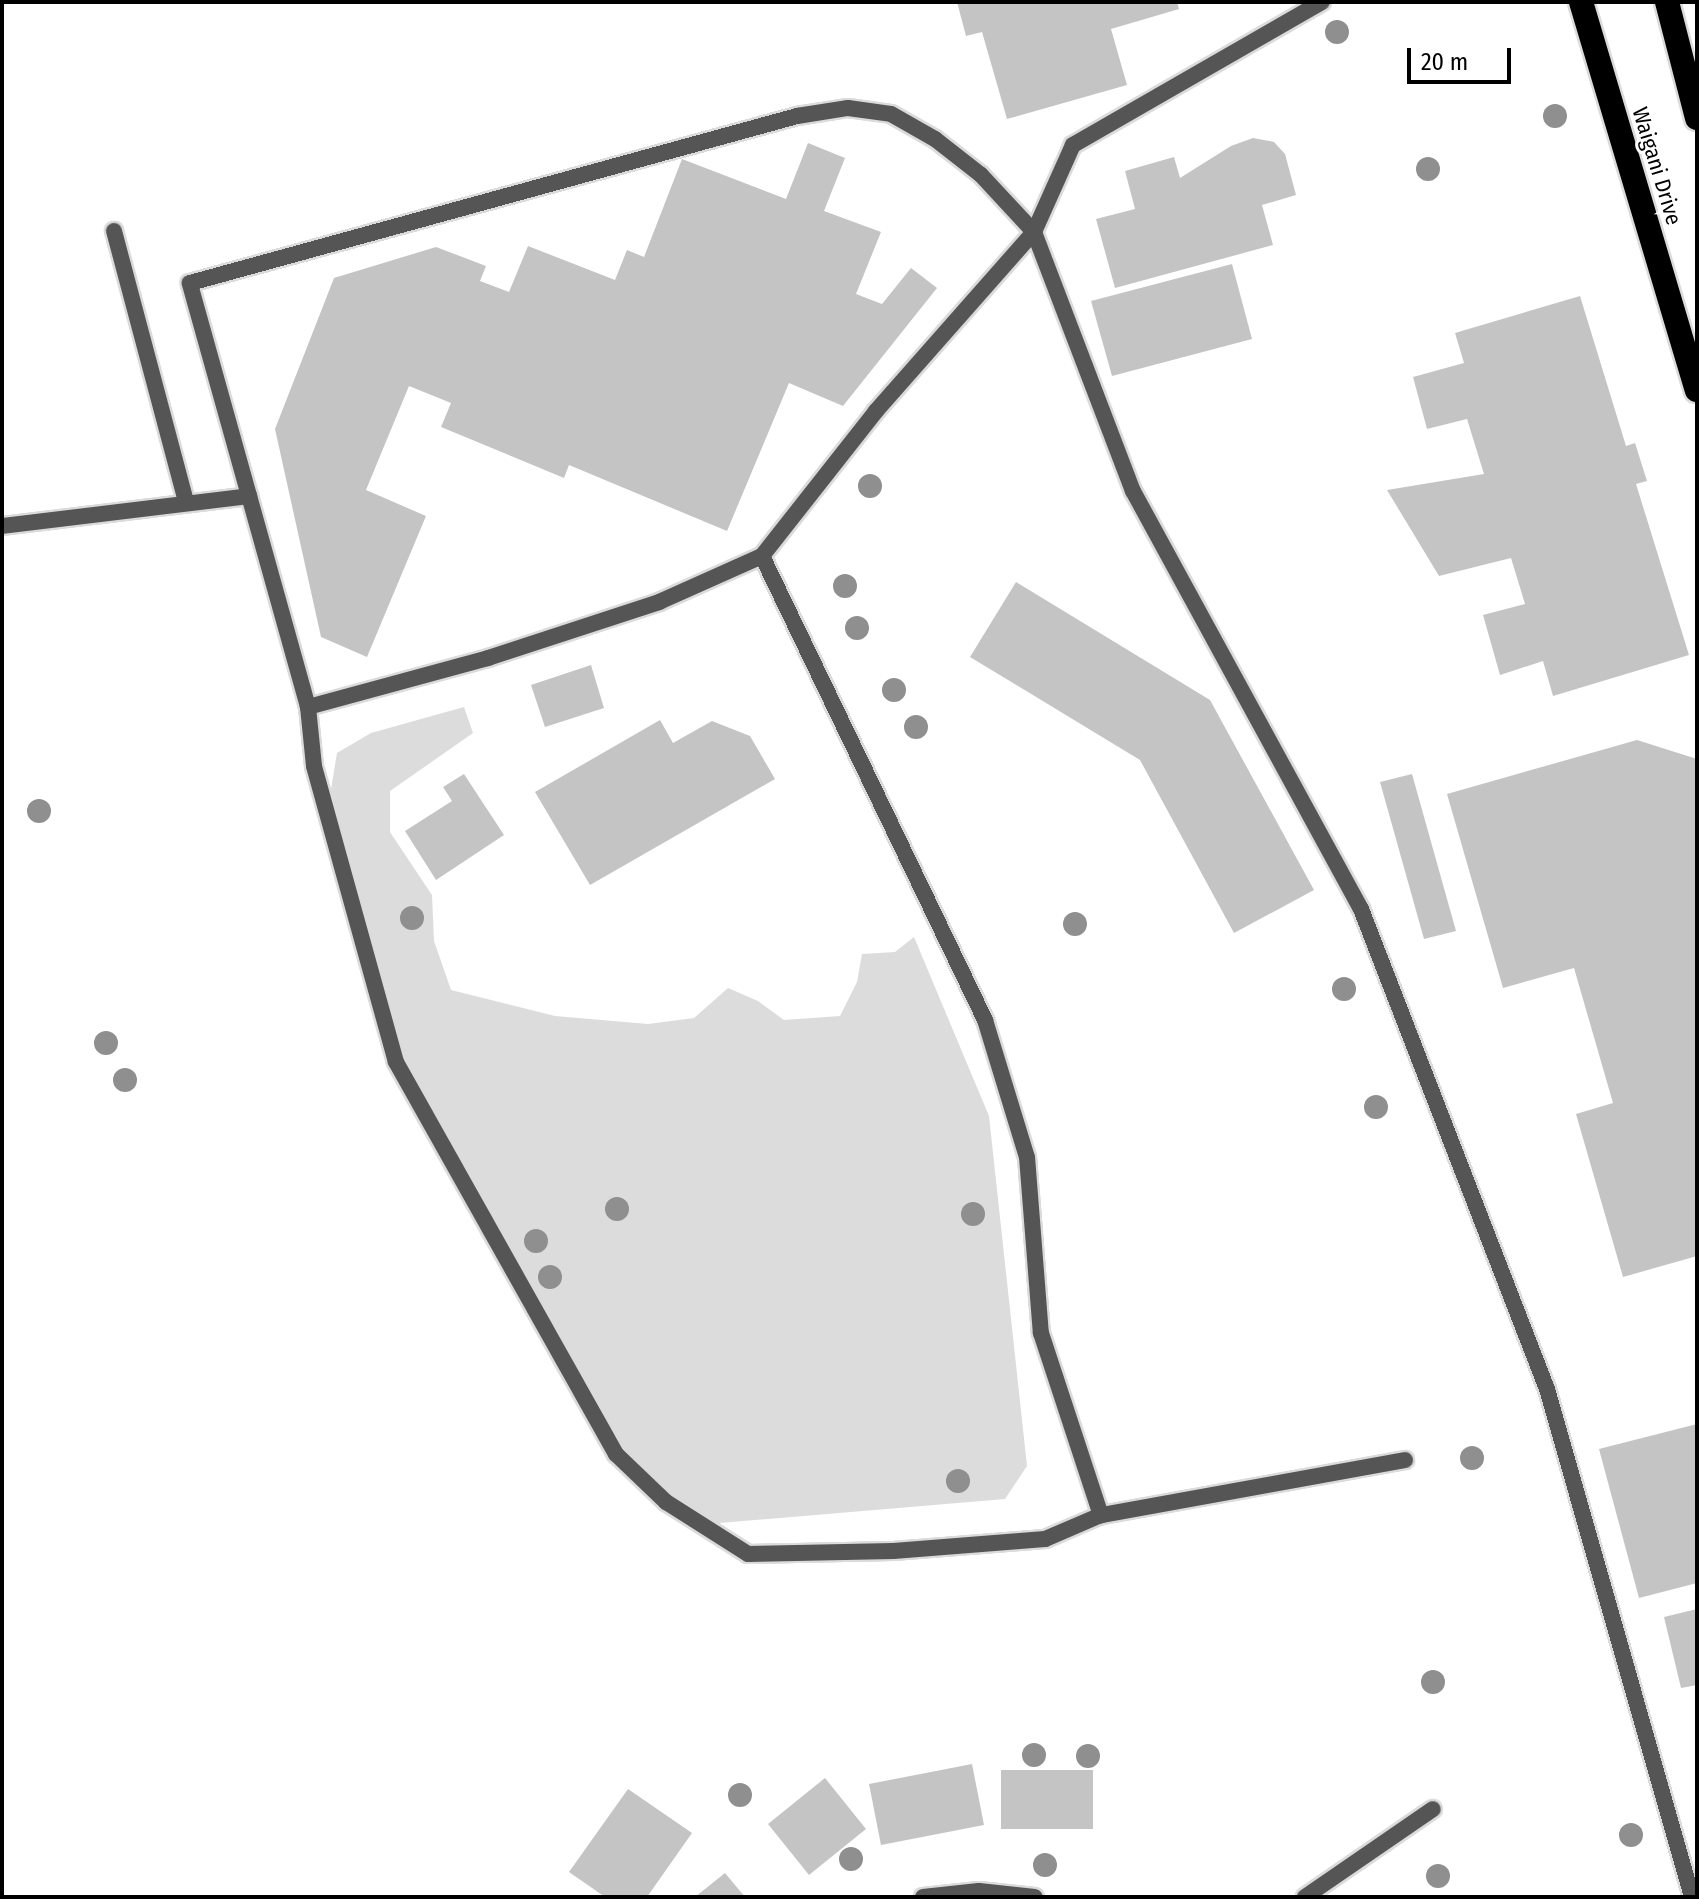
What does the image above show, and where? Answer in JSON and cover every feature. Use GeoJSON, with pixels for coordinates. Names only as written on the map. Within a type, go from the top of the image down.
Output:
{"type":"FeatureCollection","features":[{"type":"Feature","properties":{"kind":"highway","name":"Waigani Drive"},"geometry":{"type":"LineString","coordinates":[[1581,2],[1697,390]]}},
{"type":"Feature","properties":{"kind":"highway"},"geometry":{"type":"LineString","coordinates":[[1667,2],[1697,118]]}},
{"type":"Feature","properties":{"kind":"street"},"geometry":{"type":"LineString","coordinates":[[308,707],[488,658],[659,602],[762,556],[876,411],[1034,232],[1073,145],[1322,2]]}},
{"type":"Feature","properties":{"kind":"street"},"geometry":{"type":"LineString","coordinates":[[1405,1460],[1101,1515],[1045,1539],[893,1551],[748,1554],[666,1502],[616,1454],[396,1062],[314,766],[308,707],[190,283],[502,200],[797,116],[848,108],[891,114],[935,139],[981,175],[1034,232],[1133,491],[1361,909],[1547,1389],[1692,1897]]}},
{"type":"Feature","properties":{"kind":"street"},"geometry":{"type":"LineString","coordinates":[[114,231],[186,501]]}},
{"type":"Feature","properties":{"kind":"street"},"geometry":{"type":"LineString","coordinates":[[2,526],[186,501],[249,496]]}},
{"type":"Feature","properties":{"kind":"street"},"geometry":{"type":"LineString","coordinates":[[762,556],[985,1020],[1027,1157],[1041,1333],[1101,1515]]}},
{"type":"Feature","properties":{"kind":"street"},"geometry":{"type":"LineString","coordinates":[[1305,1897],[1433,1809]]}},
{"type":"Feature","properties":{"kind":"street"},"geometry":{"type":"LineString","coordinates":[[923,1897],[979,1891],[1035,1897]]}},
{"type":"Feature","properties":{"kind":"shaded area"},"geometry":{"type":"Polygon","coordinates":[[[464,707],[473,733],[390,791],[390,832],[432,895],[434,941],[451,990],[555,1016],[648,1024],[694,1018],[728,988],[758,1001],[784,1020],[840,1016],[857,982],[862,954],[895,952],[914,937],[989,1116],[1027,1466],[1005,1499],[707,1524],[626,1456],[401,1059],[331,789],[337,753],[371,733],[464,707]]]}},
{"type":"Feature","properties":{"kind":"building"},"geometry":{"type":"Polygon","coordinates":[[[957,2],[1177,2],[1179,9],[1111,29],[1127,85],[1007,119],[982,32],[966,36],[957,2]]]}},
{"type":"Feature","properties":{"kind":"building"},"geometry":{"type":"Polygon","coordinates":[[[1253,138],[1274,142],[1285,154],[1296,195],[1262,205],[1273,245],[1115,288],[1096,219],[1135,209],[1125,171],[1174,157],[1180,178],[1231,146],[1253,138]]]}},
{"type":"Feature","properties":{"kind":"building"},"geometry":{"type":"Polygon","coordinates":[[[808,143],[845,158],[824,211],[881,232],[856,294],[882,304],[911,268],[937,288],[843,406],[789,383],[727,531],[569,465],[564,478],[441,427],[451,403],[409,386],[366,490],[426,516],[367,657],[321,637],[275,429],[334,278],[436,247],[486,266],[480,281],[509,292],[528,246],[615,280],[627,250],[644,257],[682,159],[786,199],[808,143]]]}},
{"type":"Feature","properties":{"kind":"building"},"geometry":{"type":"Polygon","coordinates":[[[1232,264],[1252,339],[1112,376],[1091,301],[1232,264]]]}},
{"type":"Feature","properties":{"kind":"building"},"geometry":{"type":"Polygon","coordinates":[[[1580,296],[1626,446],[1635,443],[1647,481],[1636,484],[1689,655],[1553,696],[1543,661],[1500,675],[1483,615],[1525,604],[1511,558],[1439,576],[1387,490],[1484,474],[1467,419],[1427,429],[1413,377],[1464,363],[1455,333],[1580,296]]]}},
{"type":"Feature","properties":{"kind":"building"},"geometry":{"type":"Polygon","coordinates":[[[1016,582],[1210,700],[1314,890],[1234,933],[1140,760],[970,657],[1016,582]]]}},
{"type":"Feature","properties":{"kind":"building"},"geometry":{"type":"Polygon","coordinates":[[[591,665],[604,708],[545,727],[531,685],[591,665]]]}},
{"type":"Feature","properties":{"kind":"building"},"geometry":{"type":"Polygon","coordinates":[[[660,720],[673,743],[712,721],[750,736],[775,779],[590,885],[535,792],[660,720]]]}},
{"type":"Feature","properties":{"kind":"building"},"geometry":{"type":"Polygon","coordinates":[[[1637,740],[1697,759],[1697,1256],[1623,1277],[1576,1114],[1613,1103],[1574,968],[1503,988],[1447,794],[1637,740]]]}},
{"type":"Feature","properties":{"kind":"building"},"geometry":{"type":"Polygon","coordinates":[[[464,774],[504,835],[436,880],[405,831],[452,801],[443,787],[464,774]]]}},
{"type":"Feature","properties":{"kind":"building"},"geometry":{"type":"Polygon","coordinates":[[[1412,774],[1456,931],[1424,939],[1380,782],[1412,774]]]}},
{"type":"Feature","properties":{"kind":"building"},"geometry":{"type":"Polygon","coordinates":[[[1697,1424],[1697,1583],[1639,1598],[1599,1449],[1697,1424]]]}},
{"type":"Feature","properties":{"kind":"building"},"geometry":{"type":"Polygon","coordinates":[[[1697,1609],[1697,1685],[1681,1688],[1664,1617],[1697,1609]]]}},
{"type":"Feature","properties":{"kind":"building"},"geometry":{"type":"Polygon","coordinates":[[[972,1764],[984,1825],[881,1845],[869,1784],[972,1764]]]}},
{"type":"Feature","properties":{"kind":"building"},"geometry":{"type":"Polygon","coordinates":[[[1001,1770],[1093,1770],[1093,1829],[1001,1829],[1001,1770]]]}},
{"type":"Feature","properties":{"kind":"building"},"geometry":{"type":"Polygon","coordinates":[[[825,1778],[866,1829],[809,1875],[768,1824],[825,1778]]]}},
{"type":"Feature","properties":{"kind":"building"},"geometry":{"type":"Polygon","coordinates":[[[628,1789],[692,1833],[647,1897],[605,1897],[569,1872],[628,1789]]]}},
{"type":"Feature","properties":{"kind":"building"},"geometry":{"type":"Polygon","coordinates":[[[725,1873],[745,1897],[695,1897],[725,1873]]]}}]}
